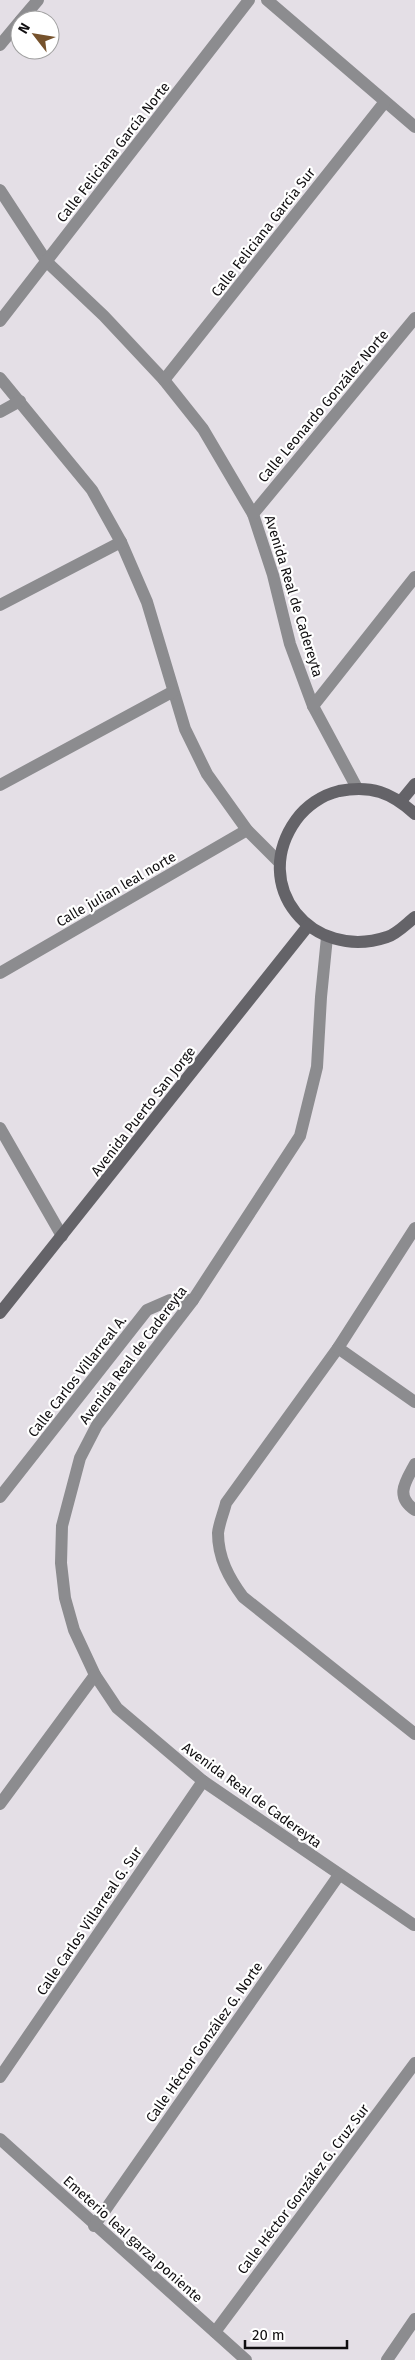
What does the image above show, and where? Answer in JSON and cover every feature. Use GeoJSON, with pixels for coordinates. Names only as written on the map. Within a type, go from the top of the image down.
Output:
{"type":"FeatureCollection","features":[{"type":"Feature","properties":{"kind":"street"},"geometry":{"type":"LineString","coordinates":[[30,10],[38,0]]}},
{"type":"Feature","properties":{"kind":"street","name":"Calle Feliciana García Norte"},"geometry":{"type":"LineString","coordinates":[[0,321],[249,0]]}},
{"type":"Feature","properties":{"kind":"street"},"geometry":{"type":"LineString","coordinates":[[267,0],[384,102],[415,126]]}},
{"type":"Feature","properties":{"kind":"street"},"geometry":{"type":"LineString","coordinates":[[0,45],[10,34]]}},
{"type":"Feature","properties":{"kind":"street","name":"Calle Feliciana García Sur"},"geometry":{"type":"LineString","coordinates":[[164,380],[384,102]]}},
{"type":"Feature","properties":{"kind":"street","name":"Avenida Real de Cadereyta"},"geometry":{"type":"LineString","coordinates":[[0,190],[47,262],[104,316],[164,380],[203,429],[253,514],[273,575],[290,644],[313,706],[358,788]]}},
{"type":"Feature","properties":{"kind":"street","name":"Calle Leonardo González Norte"},"geometry":{"type":"LineString","coordinates":[[253,514],[415,318]]}},
{"type":"Feature","properties":{"kind":"street"},"geometry":{"type":"LineString","coordinates":[[0,378],[92,490],[120,542],[147,602],[172,692],[185,729],[206,774],[247,830],[279,862]]}},
{"type":"Feature","properties":{"kind":"street"},"geometry":{"type":"LineString","coordinates":[[0,412],[20,401]]}},
{"type":"Feature","properties":{"kind":"street"},"geometry":{"type":"LineString","coordinates":[[0,605],[120,542]]}},
{"type":"Feature","properties":{"kind":"street"},"geometry":{"type":"LineString","coordinates":[[313,706],[415,577]]}},
{"type":"Feature","properties":{"kind":"street"},"geometry":{"type":"LineString","coordinates":[[0,785],[172,692]]}},
{"type":"Feature","properties":{"kind":"street"},"geometry":{"type":"LineString","coordinates":[[401,801],[415,784]]}},
{"type":"Feature","properties":{"kind":"street"},"geometry":{"type":"LineString","coordinates":[[415,814],[401,801],[380,791],[358,788],[329,793],[304,809],[287,833],[279,862],[282,886],[292,908],[308,926],[327,937],[358,944],[389,936],[415,917]]}},
{"type":"Feature","properties":{"kind":"street","name":"Calle julian leal norte"},"geometry":{"type":"LineString","coordinates":[[0,973],[247,830]]}},
{"type":"Feature","properties":{"kind":"street","name":"Avenida Puerto San Jorge"},"geometry":{"type":"LineString","coordinates":[[0,1313],[308,926]]}},
{"type":"Feature","properties":{"kind":"street","name":"Avenida Real de Cadereyta"},"geometry":{"type":"LineString","coordinates":[[327,937],[317,1067],[300,1136],[193,1300],[97,1425],[80,1458],[62,1526],[61,1563],[65,1598],[74,1630],[95,1675],[117,1708],[202,1781],[415,1925]]}},
{"type":"Feature","properties":{"kind":"street"},"geometry":{"type":"LineString","coordinates":[[0,1128],[62,1236]]}},
{"type":"Feature","properties":{"kind":"street"},"geometry":{"type":"LineString","coordinates":[[415,1228],[338,1348],[226,1503],[218,1532],[222,1561],[229,1578],[243,1597],[415,1734]]}},
{"type":"Feature","properties":{"kind":"street","name":"Calle Carlos Villarreal A."},"geometry":{"type":"LineString","coordinates":[[0,1498],[147,1310],[170,1300],[193,1300]]}},
{"type":"Feature","properties":{"kind":"street"},"geometry":{"type":"LineString","coordinates":[[338,1348],[415,1402]]}},
{"type":"Feature","properties":{"kind":"street"},"geometry":{"type":"LineString","coordinates":[[415,1464],[402,1487],[410,1507],[415,1510]]}},
{"type":"Feature","properties":{"kind":"street"},"geometry":{"type":"LineString","coordinates":[[0,1804],[95,1675]]}},
{"type":"Feature","properties":{"kind":"street","name":"Calle Carlos Villarreal G. Sur"},"geometry":{"type":"LineString","coordinates":[[0,2077],[202,1781]]}},
{"type":"Feature","properties":{"kind":"street","name":"Calle Héctor González G. Norte"},"geometry":{"type":"LineString","coordinates":[[94,2226],[339,1875]]}},
{"type":"Feature","properties":{"kind":"street","name":"Calle Héctor González G. Cruz Sur"},"geometry":{"type":"LineString","coordinates":[[215,2332],[415,2063]]}},
{"type":"Feature","properties":{"kind":"street","name":"Emeterio leal garza poniente"},"geometry":{"type":"LineString","coordinates":[[0,2139],[94,2226],[246,2360]]}},
{"type":"Feature","properties":{"kind":"street"},"geometry":{"type":"LineString","coordinates":[[387,2360],[415,2319]]}}]}
